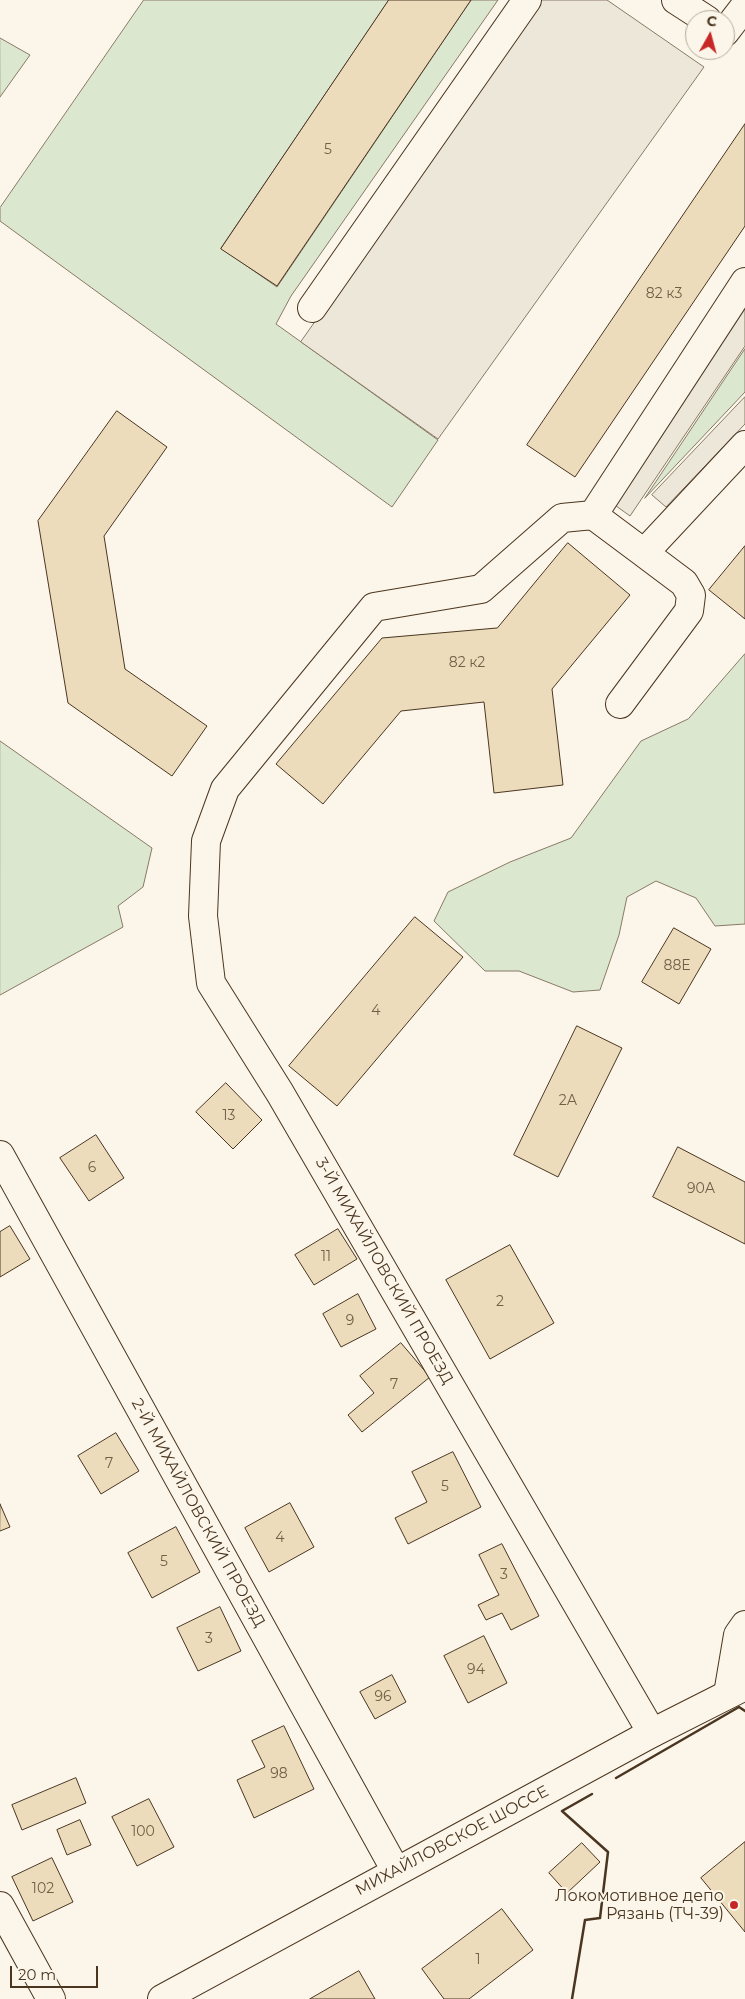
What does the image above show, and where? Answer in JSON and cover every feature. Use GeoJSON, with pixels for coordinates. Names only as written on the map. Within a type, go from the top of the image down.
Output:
{"type":"FeatureCollection","features":[{"type":"Feature","properties":{"kind":"street"},"geometry":{"type":"LineString","coordinates":[[312,308],[527,0]]}},
{"type":"Feature","properties":{"kind":"street"},"geometry":{"type":"LineString","coordinates":[[676,0],[692,10]]}},
{"type":"Feature","properties":{"kind":"street"},"geometry":{"type":"LineString","coordinates":[[620,704],[689,611],[691,595],[684,583],[593,515],[745,282]]}},
{"type":"Feature","properties":{"kind":"street"},"geometry":{"type":"LineString","coordinates":[[644,553],[745,445]]}},
{"type":"Feature","properties":{"kind":"street","name":"3-Й МИХАЙЛОВСКИЙ ПРОЕЗД"},"geometry":{"type":"LineString","coordinates":[[593,515],[562,518],[481,589],[374,607],[225,789],[206,841],[203,916],[211,983],[285,1101],[652,1733]]}},
{"type":"Feature","properties":{"kind":"street","name":"2-Й МИХАЙЛОВСКИЙ ПРОЕЗД"},"geometry":{"type":"LineString","coordinates":[[0,1155],[396,1871]]}},
{"type":"Feature","properties":{"kind":"street"},"geometry":{"type":"LineString","coordinates":[[737,1690],[738,1635],[745,1625]]}},
{"type":"Feature","properties":{"kind":"street","name":"МИХАЙЛОВСКОЕ ШОССЕ"},"geometry":{"type":"LineString","coordinates":[[162,1999],[652,1733],[737,1690]]}},
{"type":"Feature","properties":{"kind":"street"},"geometry":{"type":"LineString","coordinates":[[0,1906],[51,1999]]}},
{"type":"Feature","properties":{"kind":"green space"},"geometry":{"type":"Polygon","coordinates":[[[144,0],[389,0],[221,248],[277,287],[471,0],[498,0],[291,296],[276,324],[438,440],[392,507],[0,221],[0,208],[144,0]]]}},
{"type":"Feature","properties":{"kind":"green space"},"geometry":{"type":"Polygon","coordinates":[[[0,38],[30,55],[0,97],[0,38]]]}},
{"type":"Feature","properties":{"kind":"green space"},"geometry":{"type":"Polygon","coordinates":[[[745,349],[745,392],[645,498],[745,349]]]}},
{"type":"Feature","properties":{"kind":"green space"},"geometry":{"type":"Polygon","coordinates":[[[745,654],[745,924],[715,926],[696,898],[656,881],[627,897],[619,935],[600,990],[573,992],[519,971],[485,971],[434,921],[448,892],[510,862],[571,838],[641,741],[688,719],[745,654]]]}},
{"type":"Feature","properties":{"kind":"green space"},"geometry":{"type":"Polygon","coordinates":[[[0,741],[152,848],[143,887],[118,906],[123,927],[0,995],[0,741]]]}},
{"type":"Feature","properties":{"kind":"shaded area"},"geometry":{"type":"Polygon","coordinates":[[[542,0],[607,0],[685,54],[685,60],[694,60],[704,67],[438,439],[301,342],[542,0]]]}},
{"type":"Feature","properties":{"kind":"shaded area"},"geometry":{"type":"Polygon","coordinates":[[[745,306],[745,346],[630,516],[612,503],[745,306]]]}},
{"type":"Feature","properties":{"kind":"shaded area"},"geometry":{"type":"Polygon","coordinates":[[[745,397],[745,424],[666,507],[652,495],[745,397]]]}},
{"type":"Feature","properties":{"kind":"building"},"geometry":{"type":"Polygon","coordinates":[[[389,0],[471,0],[277,286],[221,249],[389,0]]]}},
{"type":"Feature","properties":{"kind":"building"},"geometry":{"type":"Polygon","coordinates":[[[745,124],[745,226],[575,477],[527,445],[745,124]]]}},
{"type":"Feature","properties":{"kind":"building"},"geometry":{"type":"Polygon","coordinates":[[[117,411],[167,447],[104,536],[125,669],[207,726],[172,776],[68,703],[38,521],[117,411]]]}},
{"type":"Feature","properties":{"kind":"building"},"geometry":{"type":"Polygon","coordinates":[[[568,543],[630,595],[552,689],[563,785],[494,793],[484,702],[401,711],[323,804],[276,764],[382,638],[497,628],[568,543]]]}},
{"type":"Feature","properties":{"kind":"building"},"geometry":{"type":"Polygon","coordinates":[[[745,546],[745,619],[709,590],[745,546]]]}},
{"type":"Feature","properties":{"kind":"building"},"geometry":{"type":"Polygon","coordinates":[[[415,917],[463,957],[337,1106],[289,1066],[415,917]]]}},
{"type":"Feature","properties":{"kind":"building"},"geometry":{"type":"Polygon","coordinates":[[[674,928],[711,949],[679,1004],[642,982],[674,928]]]}},
{"type":"Feature","properties":{"kind":"building"},"geometry":{"type":"Polygon","coordinates":[[[577,1026],[622,1048],[558,1177],[514,1155],[577,1026]]]}},
{"type":"Feature","properties":{"kind":"building"},"geometry":{"type":"Polygon","coordinates":[[[226,1083],[262,1120],[233,1149],[196,1112],[226,1083]]]}},
{"type":"Feature","properties":{"kind":"building"},"geometry":{"type":"Polygon","coordinates":[[[96,1135],[124,1178],[89,1201],[60,1158],[96,1135]]]}},
{"type":"Feature","properties":{"kind":"building"},"geometry":{"type":"Polygon","coordinates":[[[678,1147],[745,1182],[745,1244],[653,1197],[678,1147]]]}},
{"type":"Feature","properties":{"kind":"building"},"geometry":{"type":"Polygon","coordinates":[[[10,1226],[30,1259],[0,1277],[0,1232],[10,1226]]]}},
{"type":"Feature","properties":{"kind":"building"},"geometry":{"type":"Polygon","coordinates":[[[338,1229],[357,1259],[314,1285],[295,1255],[338,1229]]]}},
{"type":"Feature","properties":{"kind":"building"},"geometry":{"type":"Polygon","coordinates":[[[510,1245],[554,1323],[490,1359],[446,1280],[510,1245]]]}},
{"type":"Feature","properties":{"kind":"building"},"geometry":{"type":"Polygon","coordinates":[[[358,1294],[376,1329],[341,1347],[323,1314],[358,1294]]]}},
{"type":"Feature","properties":{"kind":"building"},"geometry":{"type":"Polygon","coordinates":[[[401,1343],[430,1377],[362,1432],[348,1415],[374,1393],[360,1376],[401,1343]]]}},
{"type":"Feature","properties":{"kind":"building"},"geometry":{"type":"Polygon","coordinates":[[[116,1433],[139,1471],[101,1494],[78,1456],[116,1433]]]}},
{"type":"Feature","properties":{"kind":"building"},"geometry":{"type":"Polygon","coordinates":[[[453,1452],[481,1507],[408,1544],[395,1518],[427,1502],[412,1472],[453,1452]]]}},
{"type":"Feature","properties":{"kind":"building"},"geometry":{"type":"Polygon","coordinates":[[[290,1503],[314,1547],[269,1572],[245,1528],[290,1503]]]}},
{"type":"Feature","properties":{"kind":"building"},"geometry":{"type":"Polygon","coordinates":[[[0,1504],[10,1527],[0,1531],[0,1504]]]}},
{"type":"Feature","properties":{"kind":"building"},"geometry":{"type":"Polygon","coordinates":[[[176,1527],[200,1572],[152,1598],[128,1553],[176,1527]]]}},
{"type":"Feature","properties":{"kind":"building"},"geometry":{"type":"Polygon","coordinates":[[[502,1544],[539,1616],[511,1630],[502,1613],[486,1620],[478,1605],[499,1595],[479,1555],[502,1544]]]}},
{"type":"Feature","properties":{"kind":"building"},"geometry":{"type":"Polygon","coordinates":[[[220,1607],[241,1651],[198,1671],[177,1628],[220,1607]]]}},
{"type":"Feature","properties":{"kind":"building"},"geometry":{"type":"Polygon","coordinates":[[[484,1636],[507,1683],[468,1703],[444,1656],[484,1636]]]}},
{"type":"Feature","properties":{"kind":"building"},"geometry":{"type":"Polygon","coordinates":[[[392,1675],[406,1702],[375,1719],[360,1692],[392,1675]]]}},
{"type":"Feature","properties":{"kind":"building"},"geometry":{"type":"Polygon","coordinates":[[[284,1726],[314,1789],[254,1818],[237,1780],[265,1767],[252,1741],[284,1726]]]}},
{"type":"Feature","properties":{"kind":"building"},"geometry":{"type":"Polygon","coordinates":[[[76,1778],[86,1803],[22,1830],[12,1805],[76,1778]]]}},
{"type":"Feature","properties":{"kind":"building"},"geometry":{"type":"Polygon","coordinates":[[[149,1799],[174,1847],[137,1866],[112,1817],[149,1799]]]}},
{"type":"Feature","properties":{"kind":"building"},"geometry":{"type":"Polygon","coordinates":[[[80,1820],[91,1845],[67,1855],[57,1830],[80,1820]]]}},
{"type":"Feature","properties":{"kind":"building","name":"Локомотивное депо Рязань (ТЧ-39)"},"geometry":{"type":"Polygon","coordinates":[[[745,1842],[745,1932],[701,1878],[745,1842]]]}},
{"type":"Feature","properties":{"kind":"building"},"geometry":{"type":"Polygon","coordinates":[[[582,1843],[600,1862],[567,1893],[549,1873],[582,1843]]]}},
{"type":"Feature","properties":{"kind":"building"},"geometry":{"type":"Polygon","coordinates":[[[52,1858],[73,1902],[33,1921],[12,1877],[52,1858]]]}},
{"type":"Feature","properties":{"kind":"building"},"geometry":{"type":"Polygon","coordinates":[[[502,1909],[533,1950],[469,1999],[444,1999],[422,1969],[502,1909]]]}},
{"type":"Feature","properties":{"kind":"building"},"geometry":{"type":"Polygon","coordinates":[[[359,1971],[375,1999],[310,1999],[359,1971]]]}},
{"type":"Feature","properties":{"kind":"wall"},"geometry":{"type":"LineString","coordinates":[[616,1778],[739,1707],[745,1711]]}},
{"type":"Feature","properties":{"kind":"wall"},"geometry":{"type":"LineString","coordinates":[[572,1999],[585,1920],[600,1918],[608,1852],[562,1811],[592,1794]]}},
{"type":"Feature","properties":{"kind":"place","name":"Локомотивное депо Рязань (ТЧ-39)"},"geometry":{"type":"Point","coordinates":[734,1905]}}]}
